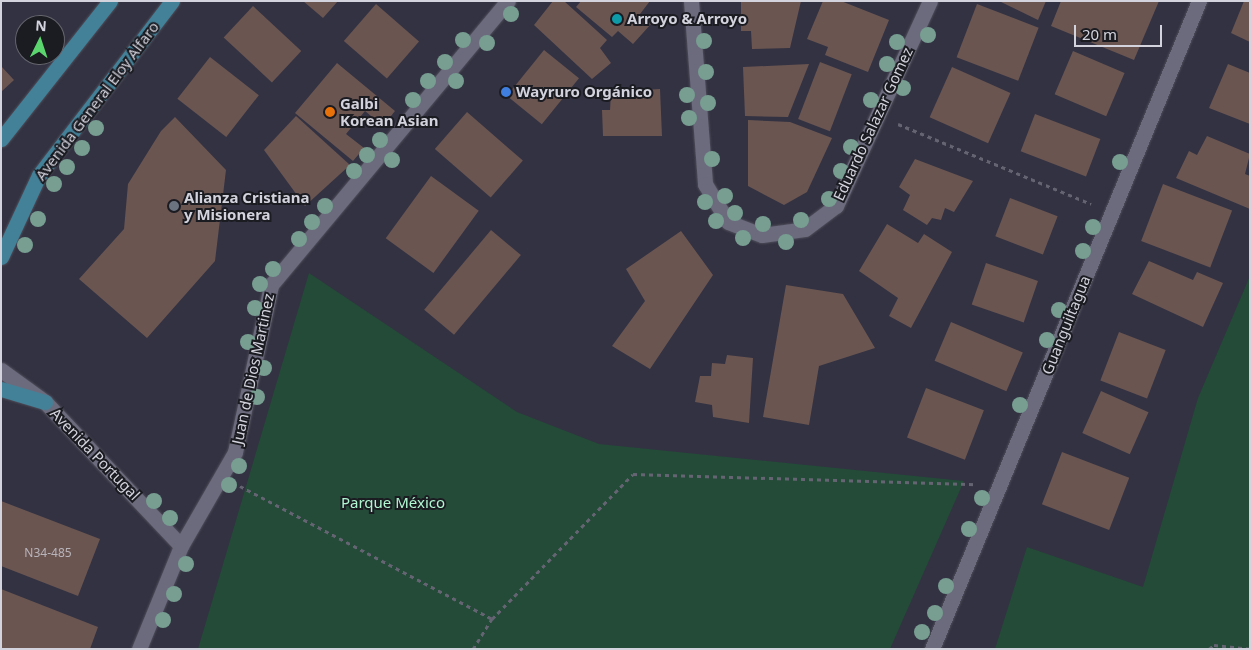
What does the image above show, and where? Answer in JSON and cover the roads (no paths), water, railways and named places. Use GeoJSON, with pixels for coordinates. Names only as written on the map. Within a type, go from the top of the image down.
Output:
{"type":"FeatureCollection","features":[{"type":"Feature","properties":{"kind":"main road"},"geometry":{"type":"LineString","coordinates":[[1,139],[110,1]]}},
{"type":"Feature","properties":{"kind":"main road","name":"Avenida General Eloy Alfaro"},"geometry":{"type":"LineString","coordinates":[[1,257],[39,175],[172,1]]}},
{"type":"Feature","properties":{"kind":"main road"},"geometry":{"type":"LineString","coordinates":[[1,389],[45,402]]}},
{"type":"Feature","properties":{"kind":"street","name":"Juan de Dios Martinez"},"geometry":{"type":"LineString","coordinates":[[139,649],[181,546],[236,452],[271,285],[508,1]]}},
{"type":"Feature","properties":{"kind":"street","name":"Eduardo Salazar Gomez"},"geometry":{"type":"LineString","coordinates":[[691,1],[705,184],[728,222],[762,235],[805,229],[836,206],[930,1]]}},
{"type":"Feature","properties":{"kind":"street","name":"Guanguiltagua"},"geometry":{"type":"LineString","coordinates":[[932,649],[939,627],[1198,1]]}},
{"type":"Feature","properties":{"kind":"street","name":"Avenida Portugal"},"geometry":{"type":"LineString","coordinates":[[1,370],[45,402],[181,546]]}},
{"type":"Feature","properties":{"kind":"street"},"geometry":{"type":"LineString","coordinates":[[920,649],[939,627]]}},
{"type":"Feature","properties":{"kind":"place","name":"Arroyo & Arroyo"},"geometry":{"type":"Point","coordinates":[617,19]}},
{"type":"Feature","properties":{"kind":"place","name":"Wayruro Orgánico"},"geometry":{"type":"Point","coordinates":[506,92]}},
{"type":"Feature","properties":{"kind":"place","name":"Galbi Korean Asian"},"geometry":{"type":"Point","coordinates":[330,112]}},
{"type":"Feature","properties":{"kind":"place","name":"Alianza Cristiana y Misionera"},"geometry":{"type":"Point","coordinates":[174,206]}},
{"type":"Feature","properties":{"kind":"park label","name":"Parque México"},"geometry":{"type":"Point","coordinates":[393,503]}}]}
